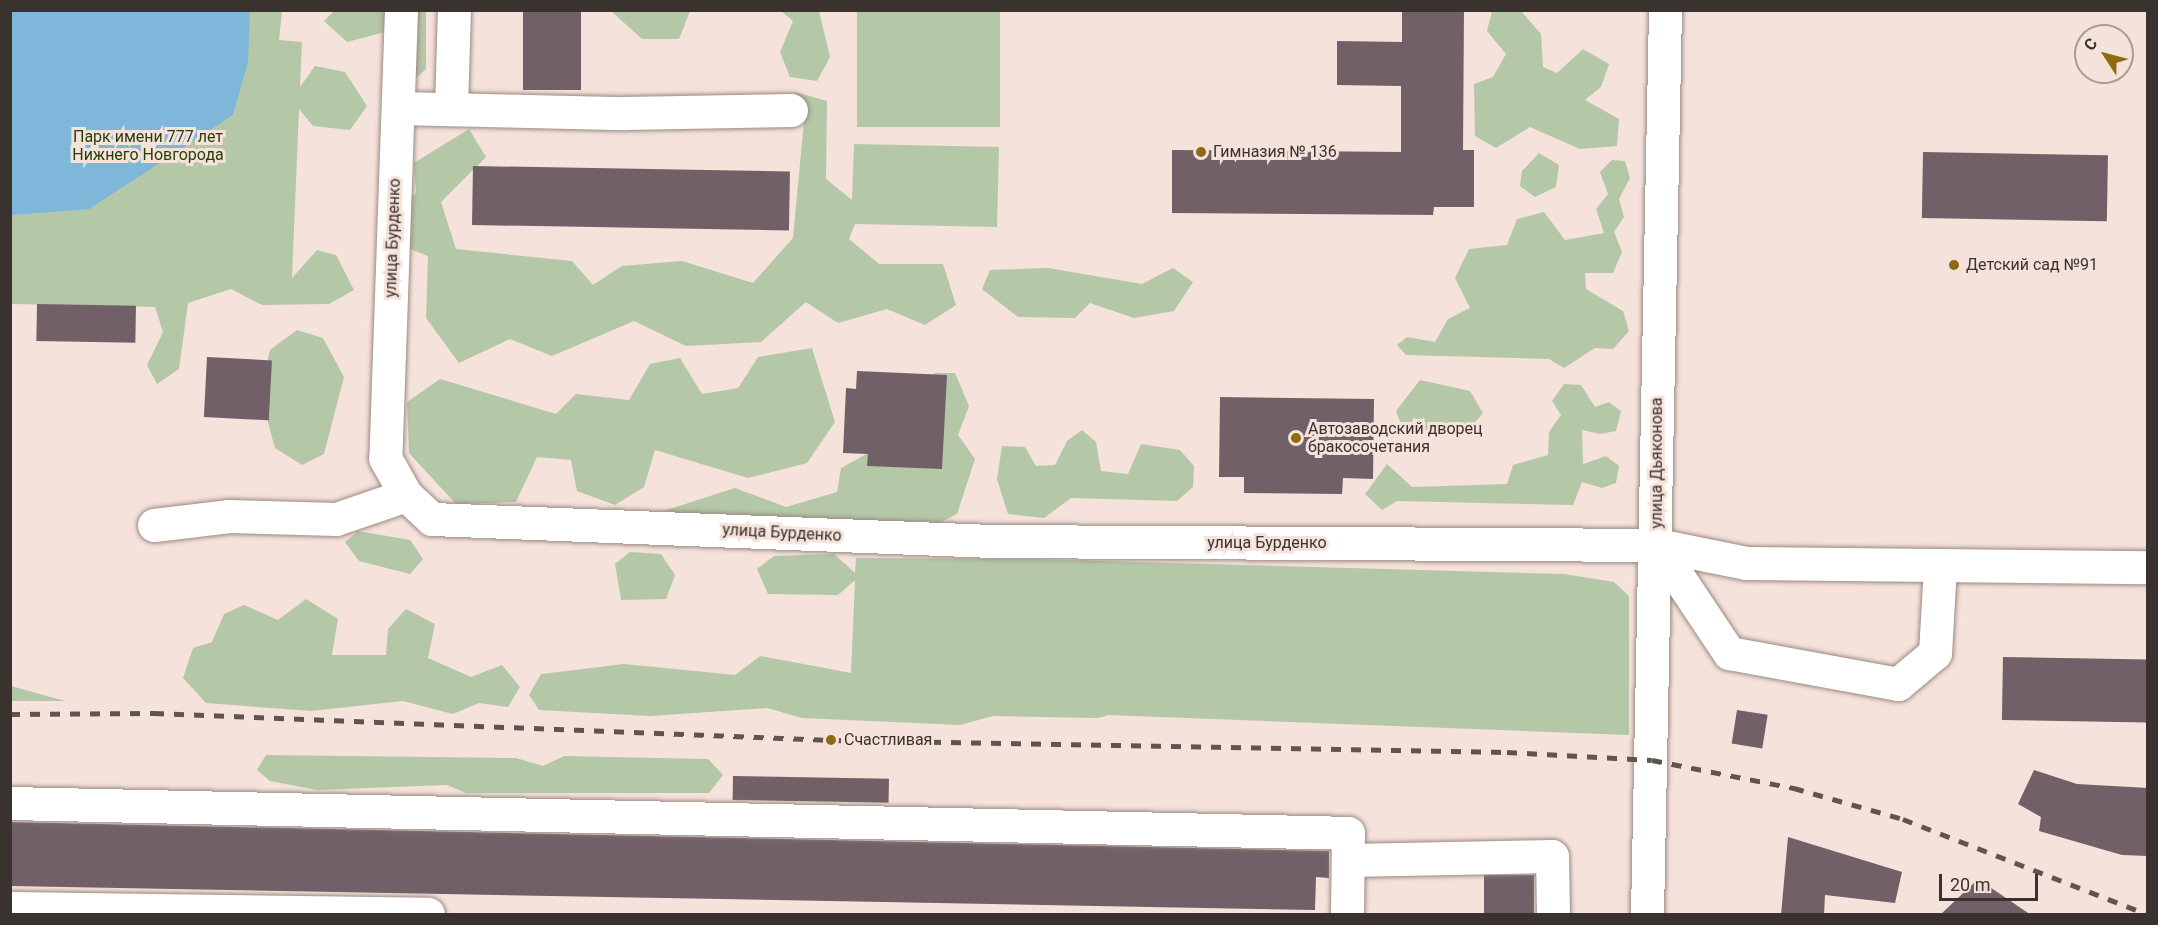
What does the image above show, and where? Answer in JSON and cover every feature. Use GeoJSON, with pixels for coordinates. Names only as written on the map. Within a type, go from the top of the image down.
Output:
{"type":"FeatureCollection","features":[{"type":"Feature","properties":{"kind":"street","name":"улица Бурденко"},"geometry":{"type":"LineString","coordinates":[[401,10],[385,458],[406,495],[432,519],[468,524],[991,541],[1657,545],[1746,563],[2148,567]]}},
{"type":"Feature","properties":{"kind":"street"},"geometry":{"type":"LineString","coordinates":[[450,109],[454,10]]}},
{"type":"Feature","properties":{"kind":"street","name":"улица Дьяконова"},"geometry":{"type":"LineString","coordinates":[[1647,915],[1657,545],[1665,10]]}},
{"type":"Feature","properties":{"kind":"street"},"geometry":{"type":"LineString","coordinates":[[398,108],[625,113],[791,110]]}},
{"type":"Feature","properties":{"kind":"street"},"geometry":{"type":"LineString","coordinates":[[154,525],[230,516],[336,519],[406,495]]}},
{"type":"Feature","properties":{"kind":"street"},"geometry":{"type":"LineString","coordinates":[[1657,545],[1729,653],[1898,684],[1935,653],[1940,565]]}},
{"type":"Feature","properties":{"kind":"street"},"geometry":{"type":"LineString","coordinates":[[10,803],[1348,834],[1347,915]]}},
{"type":"Feature","properties":{"kind":"street"},"geometry":{"type":"LineString","coordinates":[[1348,860],[1552,856],[1553,915]]}},
{"type":"Feature","properties":{"kind":"street"},"geometry":{"type":"LineString","coordinates":[[10,908],[428,915]]}},
{"type":"Feature","properties":{"kind":"green space","name":"Парк имени 777 лет Нижнего Новгорода"},"geometry":{"type":"Polygon","coordinates":[[[11,11],[282,11],[279,40],[302,42],[300,87],[315,66],[345,72],[367,106],[350,130],[313,126],[299,109],[292,278],[317,250],[336,255],[354,290],[329,304],[262,305],[231,289],[188,303],[179,369],[157,384],[147,365],[163,332],[155,307],[11,304],[11,11]]]}},
{"type":"Feature","properties":{"kind":"green space"},"geometry":{"type":"Polygon","coordinates":[[[334,11],[426,11],[426,69],[408,85],[385,32],[347,42],[324,21],[334,11]]]}},
{"type":"Feature","properties":{"kind":"green space"},"geometry":{"type":"Polygon","coordinates":[[[611,11],[690,11],[679,39],[642,39],[611,11]]]}},
{"type":"Feature","properties":{"kind":"green space"},"geometry":{"type":"Polygon","coordinates":[[[781,11],[819,11],[830,57],[817,81],[790,77],[780,52],[793,21],[781,11]]]}},
{"type":"Feature","properties":{"kind":"green space"},"geometry":{"type":"Polygon","coordinates":[[[857,11],[1000,11],[1000,127],[857,127],[857,11]]]}},
{"type":"Feature","properties":{"kind":"green space"},"geometry":{"type":"Polygon","coordinates":[[[1492,11],[1521,11],[1541,34],[1543,67],[1557,73],[1583,49],[1609,64],[1601,87],[1585,100],[1619,119],[1617,146],[1580,149],[1530,127],[1496,148],[1475,136],[1474,84],[1493,77],[1506,54],[1487,31],[1492,11]]]}},
{"type":"Feature","properties":{"kind":"green space"},"geometry":{"type":"Polygon","coordinates":[[[795,92],[827,101],[826,179],[852,200],[854,144],[999,147],[997,227],[855,224],[849,239],[879,264],[943,264],[956,305],[925,325],[887,309],[838,323],[806,302],[761,342],[686,346],[634,321],[552,356],[510,339],[459,363],[426,318],[428,256],[394,243],[394,207],[416,193],[414,163],[469,129],[486,157],[441,202],[456,249],[572,261],[593,285],[622,266],[682,261],[753,283],[793,238],[804,121],[791,110],[795,92]]]}},
{"type":"Feature","properties":{"kind":"green space"},"geometry":{"type":"Polygon","coordinates":[[[1539,153],[1559,165],[1556,187],[1535,197],[1520,186],[1522,171],[1539,153]]]}},
{"type":"Feature","properties":{"kind":"green space"},"geometry":{"type":"Polygon","coordinates":[[[1612,160],[1625,161],[1630,178],[1619,199],[1624,217],[1614,232],[1622,252],[1613,273],[1585,273],[1586,289],[1623,311],[1629,331],[1613,349],[1595,348],[1564,368],[1549,359],[1406,355],[1397,345],[1407,337],[1435,342],[1448,319],[1470,308],[1455,278],[1469,249],[1507,245],[1517,219],[1544,212],[1565,240],[1604,233],[1596,209],[1608,194],[1600,172],[1612,160]]]}},
{"type":"Feature","properties":{"kind":"green space"},"geometry":{"type":"Polygon","coordinates":[[[1048,268],[1142,284],[1173,268],[1193,282],[1174,311],[1134,318],[1090,303],[1075,318],[1018,317],[982,289],[990,270],[1048,268]]]}},
{"type":"Feature","properties":{"kind":"green space"},"geometry":{"type":"Polygon","coordinates":[[[297,330],[323,338],[344,377],[324,454],[302,465],[275,448],[260,393],[270,350],[297,330]]]}},
{"type":"Feature","properties":{"kind":"green space"},"geometry":{"type":"Polygon","coordinates":[[[812,348],[835,422],[807,463],[748,478],[655,450],[644,487],[615,505],[577,491],[571,460],[537,457],[516,502],[456,504],[409,453],[407,402],[440,379],[556,414],[576,394],[629,400],[650,364],[680,358],[702,394],[738,388],[758,357],[812,348]]]}},
{"type":"Feature","properties":{"kind":"green space"},"geometry":{"type":"Polygon","coordinates":[[[935,373],[955,373],[969,406],[958,435],[975,459],[957,514],[922,532],[657,513],[735,488],[786,507],[837,492],[841,468],[870,452],[919,399],[935,373]]]}},
{"type":"Feature","properties":{"kind":"green space"},"geometry":{"type":"Polygon","coordinates":[[[1420,380],[1470,391],[1483,413],[1464,435],[1406,437],[1396,411],[1420,380]]]}},
{"type":"Feature","properties":{"kind":"green space"},"geometry":{"type":"Polygon","coordinates":[[[1564,384],[1581,385],[1595,407],[1609,402],[1621,411],[1616,431],[1600,434],[1582,430],[1583,464],[1606,456],[1619,466],[1616,483],[1602,488],[1582,482],[1573,505],[1397,501],[1382,510],[1365,494],[1387,464],[1412,487],[1507,484],[1513,465],[1548,455],[1549,432],[1561,415],[1552,401],[1564,384]]]}},
{"type":"Feature","properties":{"kind":"green space"},"geometry":{"type":"Polygon","coordinates":[[[1082,430],[1096,442],[1101,471],[1128,474],[1141,444],[1180,450],[1194,466],[1193,487],[1177,501],[1071,498],[1044,518],[1008,514],[997,479],[1002,446],[1025,447],[1036,466],[1055,465],[1067,441],[1082,430]]]}},
{"type":"Feature","properties":{"kind":"green space"},"geometry":{"type":"Polygon","coordinates":[[[358,531],[410,540],[423,559],[410,574],[359,561],[345,542],[358,531]]]}},
{"type":"Feature","properties":{"kind":"green space"},"geometry":{"type":"Polygon","coordinates":[[[630,552],[661,554],[675,575],[666,599],[621,600],[615,564],[630,552]]]}},
{"type":"Feature","properties":{"kind":"green space"},"geometry":{"type":"Polygon","coordinates":[[[834,554],[855,573],[856,558],[1026,559],[1564,574],[1614,582],[1629,596],[1629,735],[1109,715],[1098,718],[993,716],[960,725],[802,718],[767,708],[650,716],[539,710],[529,695],[541,674],[624,664],[735,675],[760,656],[851,673],[855,580],[838,595],[768,594],[757,569],[774,556],[834,554]]]}},
{"type":"Feature","properties":{"kind":"green space"},"geometry":{"type":"Polygon","coordinates":[[[306,599],[338,619],[332,655],[386,655],[388,629],[406,609],[435,624],[428,658],[471,677],[502,665],[520,687],[508,707],[479,703],[453,714],[403,701],[311,711],[206,703],[183,678],[193,648],[212,642],[224,614],[244,605],[278,620],[306,599]]]}},
{"type":"Feature","properties":{"kind":"green space"},"geometry":{"type":"Polygon","coordinates":[[[11,686],[65,701],[11,701],[11,686]]]}},
{"type":"Feature","properties":{"kind":"green space"},"geometry":{"type":"Polygon","coordinates":[[[266,755],[516,758],[543,766],[564,756],[708,759],[723,775],[709,793],[466,793],[447,785],[317,790],[270,781],[257,770],[266,755]]]}},
{"type":"Feature","properties":{"kind":"water"},"geometry":{"type":"Polygon","coordinates":[[[11,10],[250,11],[248,62],[233,115],[89,209],[11,215],[11,10]]]}},
{"type":"Feature","properties":{"kind":"building"},"geometry":{"type":"Polygon","coordinates":[[[523,10],[581,10],[581,90],[523,90],[523,10]]]}},
{"type":"Feature","properties":{"kind":"building"},"geometry":{"type":"Polygon","coordinates":[[[1402,10],[1464,10],[1463,150],[1474,150],[1474,207],[1434,207],[1433,215],[1172,213],[1172,150],[1401,152],[1401,86],[1337,85],[1337,41],[1402,42],[1402,10]]]}},
{"type":"Feature","properties":{"kind":"building"},"geometry":{"type":"Polygon","coordinates":[[[1923,152],[2108,155],[2107,221],[1922,218],[1923,152]]]}},
{"type":"Feature","properties":{"kind":"building"},"geometry":{"type":"Polygon","coordinates":[[[473,166],[790,172],[789,231],[472,225],[473,166]]]}},
{"type":"Feature","properties":{"kind":"building"},"geometry":{"type":"Polygon","coordinates":[[[37,304],[136,306],[135,343],[36,341],[37,304]]]}},
{"type":"Feature","properties":{"kind":"building"},"geometry":{"type":"Polygon","coordinates":[[[207,357],[272,360],[269,420],[204,417],[207,357]]]}},
{"type":"Feature","properties":{"kind":"building"},"geometry":{"type":"Polygon","coordinates":[[[857,371],[947,375],[942,469],[867,466],[868,454],[843,453],[846,388],[856,389],[857,371]]]}},
{"type":"Feature","properties":{"kind":"building","name":"Автозаводский дворец бракосочетания"},"geometry":{"type":"Polygon","coordinates":[[[1220,397],[1374,399],[1373,479],[1343,478],[1342,494],[1244,493],[1244,477],[1219,477],[1220,397]]]}},
{"type":"Feature","properties":{"kind":"building"},"geometry":{"type":"Polygon","coordinates":[[[2003,657],[2148,660],[2147,723],[2002,720],[2003,657]]]}},
{"type":"Feature","properties":{"kind":"building"},"geometry":{"type":"Polygon","coordinates":[[[1737,710],[1768,715],[1762,748],[1732,744],[1737,710]]]}},
{"type":"Feature","properties":{"kind":"building"},"geometry":{"type":"Polygon","coordinates":[[[2034,770],[2077,784],[2148,788],[2148,856],[2122,855],[2039,831],[2041,817],[2018,804],[2034,770]]]}},
{"type":"Feature","properties":{"kind":"building"},"geometry":{"type":"Polygon","coordinates":[[[733,776],[889,779],[889,803],[733,800],[733,776]]]}},
{"type":"Feature","properties":{"kind":"building"},"geometry":{"type":"Polygon","coordinates":[[[10,822],[1329,851],[1329,878],[1316,877],[1315,910],[10,886],[10,822]]]}},
{"type":"Feature","properties":{"kind":"building"},"geometry":{"type":"Polygon","coordinates":[[[1788,837],[1902,872],[1895,903],[1825,895],[1824,915],[1781,915],[1788,837]]]}},
{"type":"Feature","properties":{"kind":"building"},"geometry":{"type":"Polygon","coordinates":[[[1484,875],[1534,875],[1534,914],[1484,914],[1484,875]]]}},
{"type":"Feature","properties":{"kind":"building"},"geometry":{"type":"Polygon","coordinates":[[[1978,879],[2031,915],[1940,915],[1978,879]]]}},
{"type":"Feature","properties":{"kind":"railway"},"geometry":{"type":"LineString","coordinates":[[10,714],[154,713],[831,740],[1507,752],[1652,760],[1794,788],[1903,819],[2147,914]]}},
{"type":"Feature","properties":{"kind":"place","name":"Гимназия № 136"},"geometry":{"type":"Point","coordinates":[1201,152]}},
{"type":"Feature","properties":{"kind":"place","name":"Детский сад №91"},"geometry":{"type":"Point","coordinates":[1954,265]}},
{"type":"Feature","properties":{"kind":"place","name":"Автозаводский дворец бракосочетания"},"geometry":{"type":"Point","coordinates":[1296,438]}},
{"type":"Feature","properties":{"kind":"place","name":"Счастливая"},"geometry":{"type":"Point","coordinates":[831,740]}}]}
